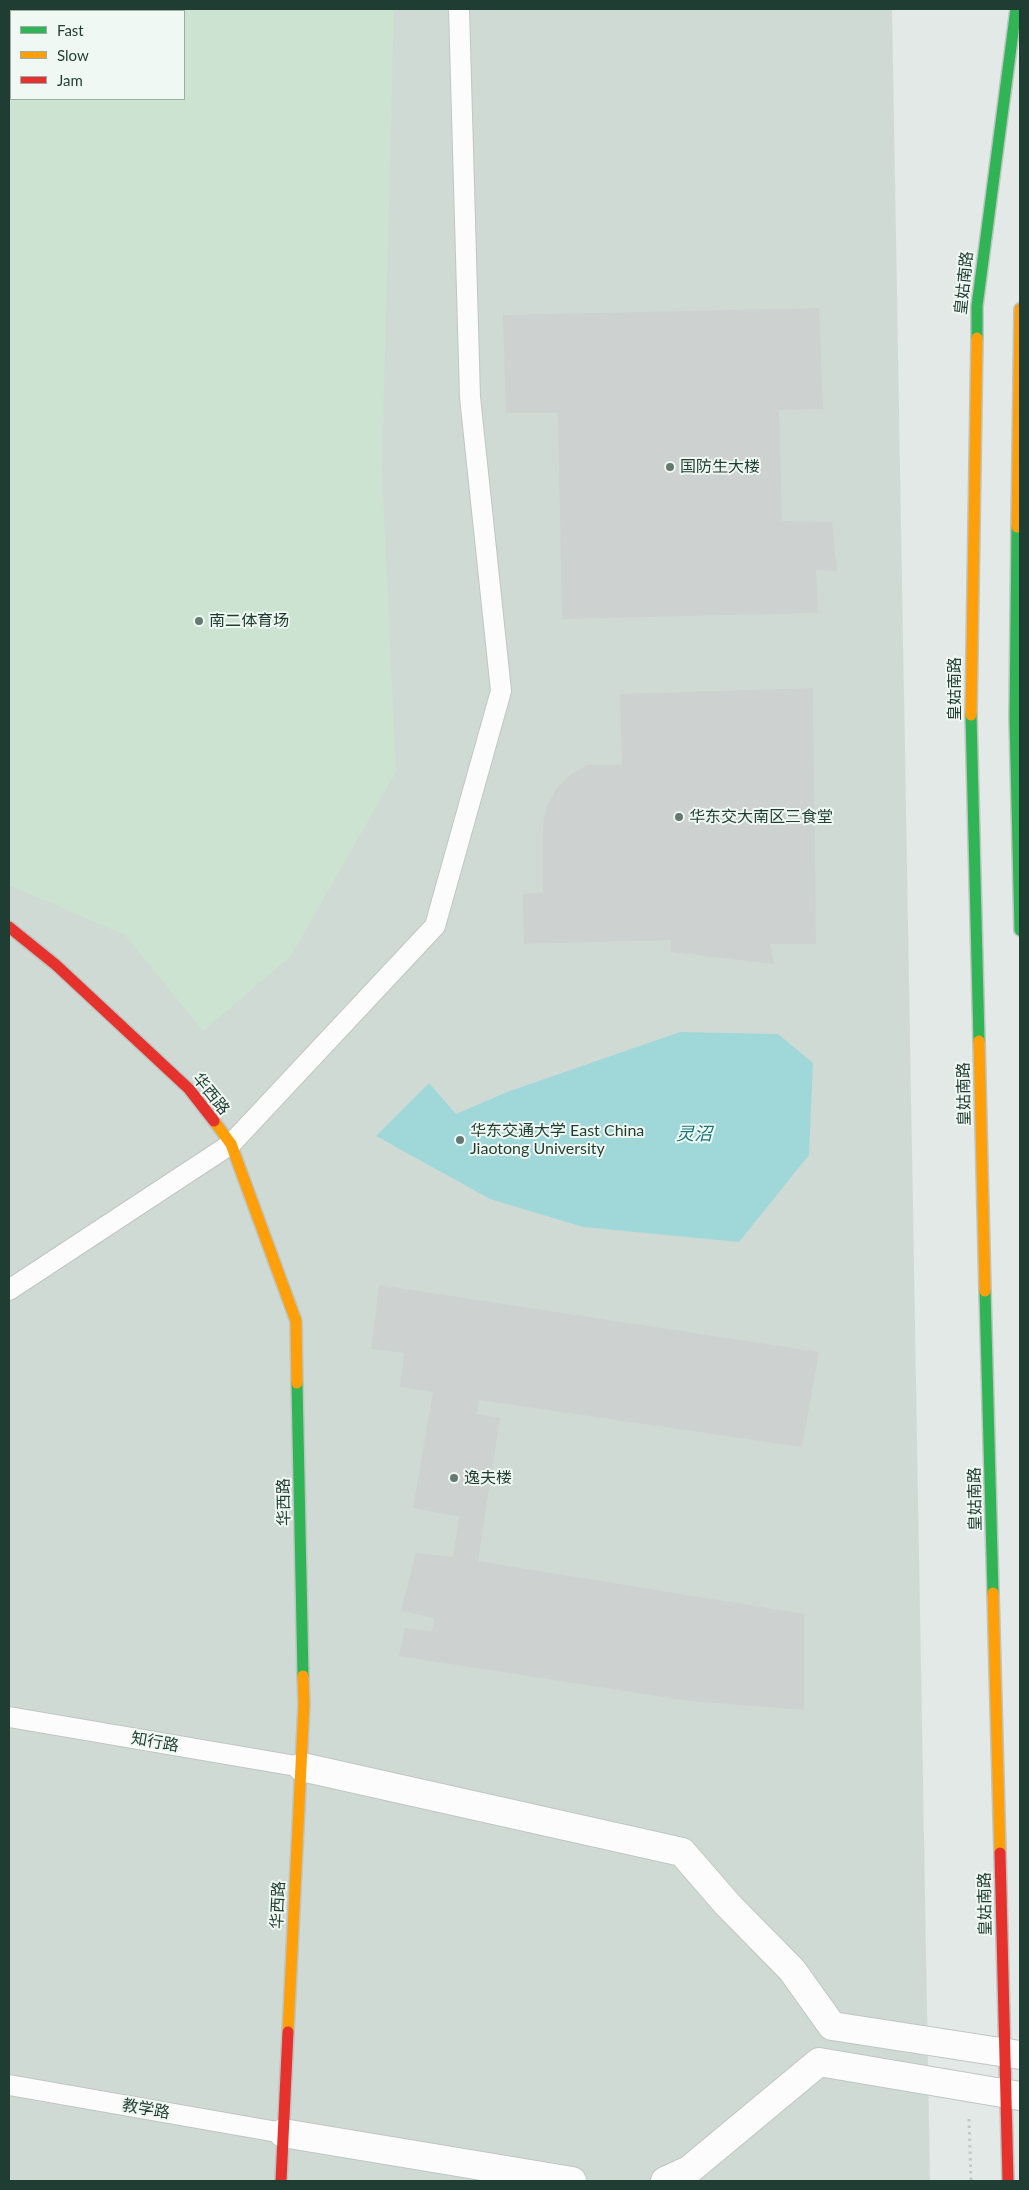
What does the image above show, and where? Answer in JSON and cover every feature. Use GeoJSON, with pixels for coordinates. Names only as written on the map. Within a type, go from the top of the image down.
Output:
{"type":"FeatureCollection","features":[{"type":"Feature","properties":{"kind":"street","name":"皇姑南路"},"geometry":{"type":"LineString","coordinates":[[1008,2181],[1013,2094],[1013,2054],[971,718],[977,306],[1016,9]]}},
{"type":"Feature","properties":{"kind":"street"},"geometry":{"type":"LineString","coordinates":[[1020,308],[1015,718],[1020,930]]}},
{"type":"Feature","properties":{"kind":"street","name":"华西路"},"geometry":{"type":"LineString","coordinates":[[9,926],[56,965],[189,1089],[231,1144],[296,1321],[304,1704],[281,2181]]}},
{"type":"Feature","properties":{"kind":"street"},"geometry":{"type":"LineString","coordinates":[[302,1767],[682,1852],[728,1905],[792,1970],[832,2026],[1013,2054]]}},
{"type":"Feature","properties":{"kind":"street"},"geometry":{"type":"LineString","coordinates":[[665,2181],[689,2170],[819,2062],[1013,2094]]}},
{"type":"Feature","properties":{"kind":"street"},"geometry":{"type":"LineString","coordinates":[[283,2133],[572,2181]]}},
{"type":"Feature","properties":{"kind":"lane"},"geometry":{"type":"LineString","coordinates":[[9,1290],[231,1144],[435,926],[502,691],[470,398],[459,9]]}},
{"type":"Feature","properties":{"kind":"lane","name":"知行路"},"geometry":{"type":"LineString","coordinates":[[9,1717],[302,1767]]}},
{"type":"Feature","properties":{"kind":"lane","name":"教学路"},"geometry":{"type":"LineString","coordinates":[[9,2085],[283,2133]]}},
{"type":"Feature","properties":{"kind":"path"},"geometry":{"type":"LineString","coordinates":[[968,2087],[971,2181]]}},
{"type":"Feature","properties":{"kind":"shaded area","name":"华东交通大学 East China Jiaotong University"},"geometry":{"type":"Polygon","coordinates":[[[9,9],[892,9],[930,2181],[9,2181],[9,9]]]}},
{"type":"Feature","properties":{"kind":"green space","name":"南二体育场"},"geometry":{"type":"Polygon","coordinates":[[[9,9],[394,9],[382,469],[396,772],[291,956],[203,1031],[125,935],[9,885],[9,9]]]}},
{"type":"Feature","properties":{"kind":"water","name":"灵沼"},"geometry":{"type":"Polygon","coordinates":[[[680,1032],[778,1034],[813,1063],[809,1155],[739,1242],[583,1227],[490,1199],[376,1136],[429,1083],[456,1114],[507,1092],[680,1032]]]}},
{"type":"Feature","properties":{"kind":"building","name":"国防生大楼"},"geometry":{"type":"Polygon","coordinates":[[[819,308],[823,409],[779,410],[782,521],[832,522],[837,571],[816,570],[818,613],[562,619],[558,413],[506,413],[503,315],[819,308]]]}},
{"type":"Feature","properties":{"kind":"building","name":"华东交大南区三食堂"},"geometry":{"type":"Polygon","coordinates":[[[813,688],[816,944],[770,944],[774,964],[671,952],[671,940],[524,944],[523,894],[543,892],[543,826],[546,808],[557,788],[570,775],[587,765],[622,765],[620,694],[813,688]]]}},
{"type":"Feature","properties":{"kind":"building","name":"逸夫楼"},"geometry":{"type":"Polygon","coordinates":[[[379,1285],[819,1352],[802,1447],[479,1400],[477,1414],[500,1418],[478,1561],[804,1614],[804,1710],[689,1701],[399,1656],[405,1628],[432,1631],[434,1618],[401,1611],[416,1553],[453,1557],[459,1517],[413,1508],[433,1392],[400,1387],[404,1353],[371,1349],[379,1285]]]}},
{"type":"Feature","properties":{"kind":"traffic: fast"},"geometry":{"type":"LineString","coordinates":[[977,338],[977,306],[1016,9]]}},
{"type":"Feature","properties":{"kind":"traffic: fast"},"geometry":{"type":"LineString","coordinates":[[1017,527],[1015,718],[1020,930]]}},
{"type":"Feature","properties":{"kind":"traffic: fast"},"geometry":{"type":"LineString","coordinates":[[971,715],[979,1041]]}},
{"type":"Feature","properties":{"kind":"traffic: fast"},"geometry":{"type":"LineString","coordinates":[[985,1291],[993,1593]]}},
{"type":"Feature","properties":{"kind":"traffic: fast"},"geometry":{"type":"LineString","coordinates":[[297,1383],[303,1676]]}},
{"type":"Feature","properties":{"kind":"traffic: slow"},"geometry":{"type":"LineString","coordinates":[[1017,527],[1020,309]]}},
{"type":"Feature","properties":{"kind":"traffic: slow"},"geometry":{"type":"LineString","coordinates":[[971,715],[977,338]]}},
{"type":"Feature","properties":{"kind":"traffic: slow"},"geometry":{"type":"LineString","coordinates":[[979,1041],[985,1291]]}},
{"type":"Feature","properties":{"kind":"traffic: slow"},"geometry":{"type":"LineString","coordinates":[[214,1121],[231,1144],[296,1321],[297,1383]]}},
{"type":"Feature","properties":{"kind":"traffic: slow"},"geometry":{"type":"LineString","coordinates":[[993,1593],[1000,1853]]}},
{"type":"Feature","properties":{"kind":"traffic: slow"},"geometry":{"type":"LineString","coordinates":[[288,2032],[304,1704],[303,1676]]}},
{"type":"Feature","properties":{"kind":"traffic: jam"},"geometry":{"type":"LineString","coordinates":[[9,927],[56,965],[189,1089],[214,1121]]}},
{"type":"Feature","properties":{"kind":"traffic: jam"},"geometry":{"type":"LineString","coordinates":[[1000,1853],[1008,2181]]}},
{"type":"Feature","properties":{"kind":"traffic: jam"},"geometry":{"type":"LineString","coordinates":[[281,2181],[288,2032]]}},
{"type":"Feature","properties":{"kind":"place","name":"国防生大楼"},"geometry":{"type":"Point","coordinates":[670,467]}},
{"type":"Feature","properties":{"kind":"place","name":"南二体育场"},"geometry":{"type":"Point","coordinates":[199,621]}},
{"type":"Feature","properties":{"kind":"place","name":"华东交大南区三食堂"},"geometry":{"type":"Point","coordinates":[679,817]}},
{"type":"Feature","properties":{"kind":"place","name":"华东交通大学 East China Jiaotong University"},"geometry":{"type":"Point","coordinates":[460,1140]}},
{"type":"Feature","properties":{"kind":"place","name":"逸夫楼"},"geometry":{"type":"Point","coordinates":[454,1478]}}]}
